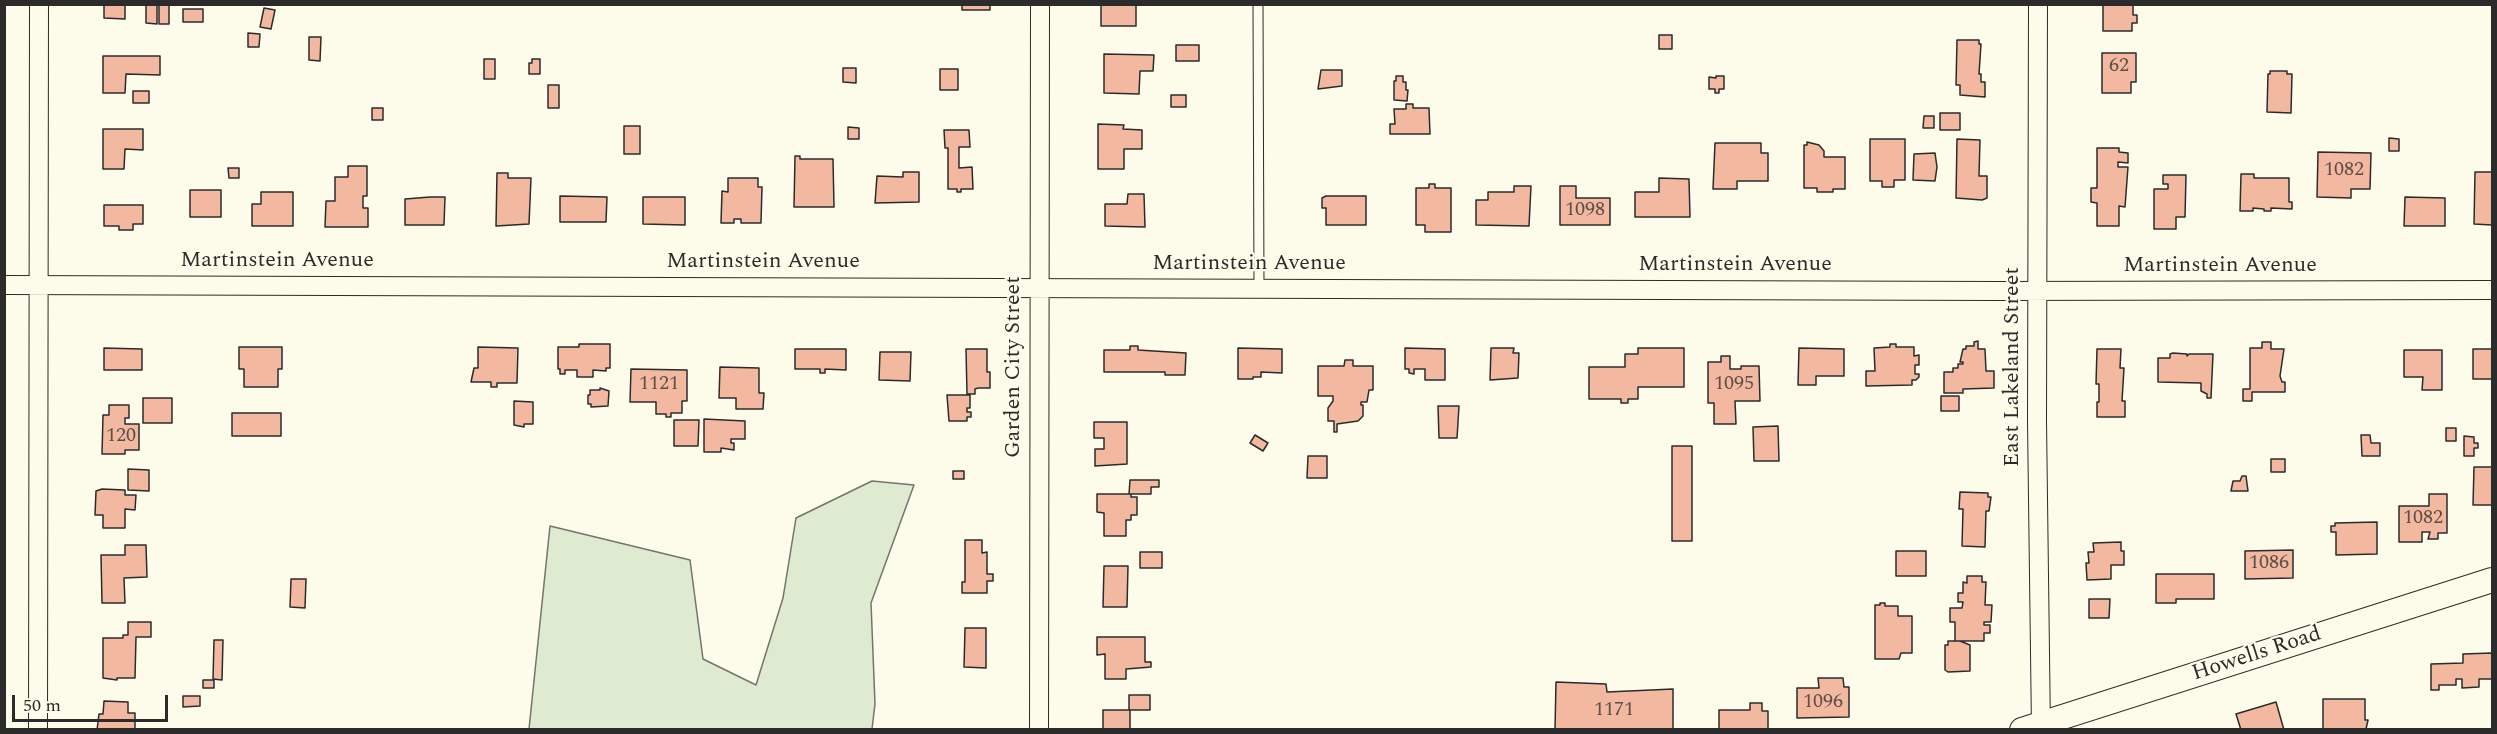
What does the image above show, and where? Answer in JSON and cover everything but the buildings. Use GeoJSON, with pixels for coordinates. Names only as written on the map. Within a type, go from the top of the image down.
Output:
{"type":"FeatureCollection","features":[{"type":"Feature","properties":{"kind":"street"},"geometry":{"type":"LineString","coordinates":[[38,729],[39,4]]}},
{"type":"Feature","properties":{"kind":"street","name":"Garden City Street"},"geometry":{"type":"LineString","coordinates":[[1039,729],[1040,4]]}},
{"type":"Feature","properties":{"kind":"street","name":"East Lakeland Street"},"geometry":{"type":"LineString","coordinates":[[2035,728],[2039,291],[2038,4]]}},
{"type":"Feature","properties":{"kind":"street","name":"Martinstein Avenue"},"geometry":{"type":"LineString","coordinates":[[4,285],[2039,291],[2493,290]]}},
{"type":"Feature","properties":{"kind":"street","name":"Howells Road"},"geometry":{"type":"LineString","coordinates":[[2035,728],[2493,580]]}},
{"type":"Feature","properties":{"kind":"lane"},"geometry":{"type":"LineString","coordinates":[[1258,4],[1259,289]]}},
{"type":"Feature","properties":{"kind":"green space"},"geometry":{"type":"Polygon","coordinates":[[[872,481],[914,485],[871,603],[875,704],[872,729],[529,729],[550,526],[690,560],[703,659],[756,685],[783,598],[796,518],[872,481]]]}}]}
